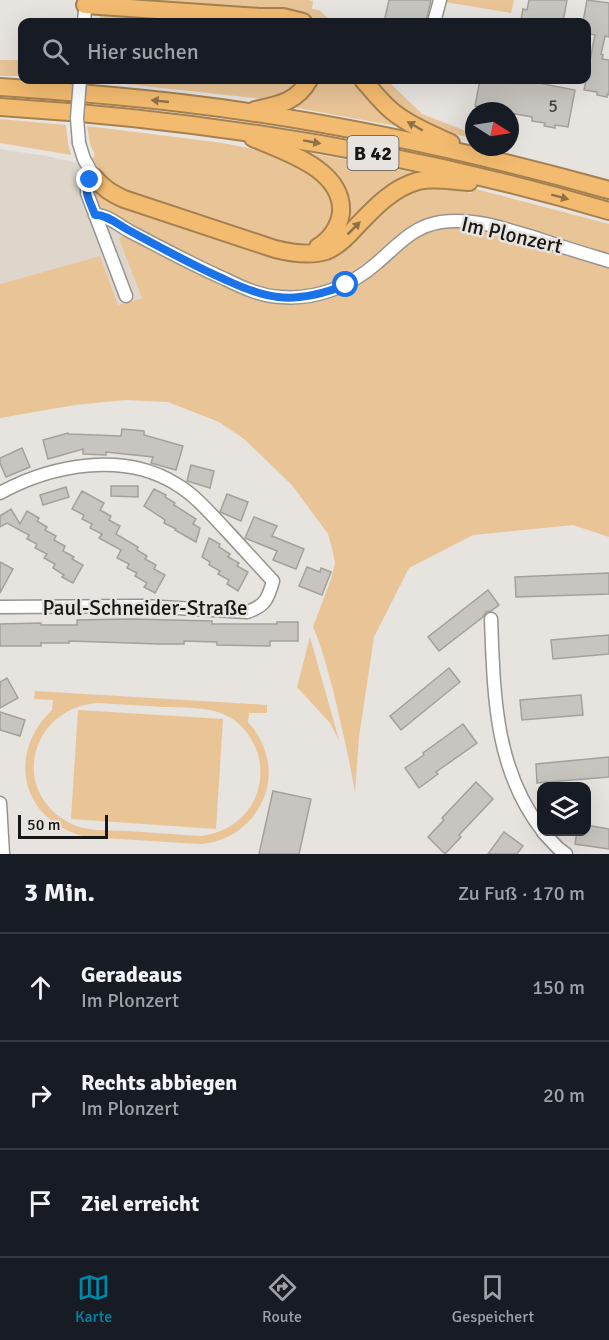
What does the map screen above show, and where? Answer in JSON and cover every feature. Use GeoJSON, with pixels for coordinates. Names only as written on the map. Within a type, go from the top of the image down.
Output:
{"type":"FeatureCollection","features":[{"type":"Feature","properties":{"kind":"highway"},"geometry":{"type":"LineString","coordinates":[[86,3],[287,18]]}},
{"type":"Feature","properties":{"kind":"highway"},"geometry":{"type":"LineString","coordinates":[[260,17],[264,18]]}},
{"type":"Feature","properties":{"kind":"highway"},"geometry":{"type":"LineString","coordinates":[[248,112],[292,99],[306,84]]}},
{"type":"Feature","properties":{"kind":"highway"},"geometry":{"type":"LineString","coordinates":[[366,84],[379,99],[399,116],[429,133],[488,158]]}},
{"type":"Feature","properties":{"kind":"highway","name":"B 42"},"geometry":{"type":"LineString","coordinates":[[0,87],[164,101],[248,112],[488,158],[609,190]]}},
{"type":"Feature","properties":{"kind":"highway","name":"B 42"},"geometry":{"type":"LineString","coordinates":[[0,107],[99,114],[269,135],[456,170],[609,211]]}},
{"type":"Feature","properties":{"kind":"highway"},"geometry":{"type":"LineString","coordinates":[[233,130],[303,160],[324,174],[336,190],[341,209],[337,226],[321,246],[304,253]]}},
{"type":"Feature","properties":{"kind":"highway"},"geometry":{"type":"LineString","coordinates":[[94,177],[102,187],[124,199],[275,249],[304,253],[331,249],[387,197],[418,181],[433,179],[511,184]]}},
{"type":"Feature","properties":{"kind":"street"},"geometry":{"type":"LineString","coordinates":[[435,18],[440,0]]}},
{"type":"Feature","properties":{"kind":"street"},"geometry":{"type":"LineString","coordinates":[[84,18],[86,3]]}},
{"type":"Feature","properties":{"kind":"street"},"geometry":{"type":"LineString","coordinates":[[80,84],[77,118],[79,143],[84,159],[94,177],[87,184],[87,193],[126,296]]}},
{"type":"Feature","properties":{"kind":"street","name":"Im Plonzert"},"geometry":{"type":"LineString","coordinates":[[95,215],[105,216],[125,229],[218,277],[253,292],[288,298],[312,295],[346,285],[367,271],[412,232],[443,222],[473,223],[502,228],[609,261]]}},
{"type":"Feature","properties":{"kind":"street","name":"Paul-Schneider-Straße"},"geometry":{"type":"LineString","coordinates":[[0,493],[12,486],[67,468],[113,465],[157,474],[176,484],[200,503],[273,581],[270,594],[264,603],[247,612],[143,606],[0,607]]}},
{"type":"Feature","properties":{"kind":"street"},"geometry":{"type":"LineString","coordinates":[[491,619],[494,688],[501,738],[519,793],[537,824]]}},
{"type":"Feature","properties":{"kind":"street"},"geometry":{"type":"LineString","coordinates":[[0,803],[3,854]]}},
{"type":"Feature","properties":{"kind":"street"},"geometry":{"type":"LineString","coordinates":[[547,836],[566,854]]}},
{"type":"Feature","properties":{"kind":"shaded area"},"geometry":{"type":"Polygon","coordinates":[[[116,0],[308,0],[313,1],[312,9],[319,10],[328,18],[116,0]]]}},
{"type":"Feature","properties":{"kind":"shaded area"},"geometry":{"type":"Polygon","coordinates":[[[446,0],[514,0],[511,13],[445,2],[446,0]]]}},
{"type":"Feature","properties":{"kind":"shaded area"},"geometry":{"type":"Polygon","coordinates":[[[106,14],[170,18],[98,18],[106,14]]]}},
{"type":"Feature","properties":{"kind":"shaded area"},"geometry":{"type":"Polygon","coordinates":[[[0,60],[18,60],[18,76],[0,76],[0,60]]]}},
{"type":"Feature","properties":{"kind":"shaded area"},"geometry":{"type":"Polygon","coordinates":[[[126,84],[299,84],[291,93],[271,100],[126,84]]]}},
{"type":"Feature","properties":{"kind":"shaded area"},"geometry":{"type":"Polygon","coordinates":[[[311,84],[360,84],[407,128],[292,107],[311,84]]]}},
{"type":"Feature","properties":{"kind":"shaded area"},"geometry":{"type":"Polygon","coordinates":[[[374,84],[391,84],[422,114],[465,131],[465,137],[435,129],[398,108],[374,84]]]}},
{"type":"Feature","properties":{"kind":"shaded area"},"geometry":{"type":"Polygon","coordinates":[[[0,119],[66,125],[71,155],[0,143],[0,119]]]}},
{"type":"Feature","properties":{"kind":"shaded area"},"geometry":{"type":"Polygon","coordinates":[[[87,126],[223,143],[294,161],[324,181],[335,205],[333,223],[314,242],[292,245],[129,192],[117,186],[95,164],[87,126]]]}},
{"type":"Feature","properties":{"kind":"shaded area"},"geometry":{"type":"Polygon","coordinates":[[[0,149],[78,163],[88,179],[129,227],[119,239],[142,298],[118,305],[100,256],[0,284],[0,149]]]}},
{"type":"Feature","properties":{"kind":"shaded area"},"geometry":{"type":"Polygon","coordinates":[[[306,154],[416,173],[345,232],[345,219],[306,154]]]}},
{"type":"Feature","properties":{"kind":"shaded area"},"geometry":{"type":"Polygon","coordinates":[[[416,187],[468,187],[467,192],[471,193],[472,188],[609,224],[609,537],[573,525],[473,535],[409,568],[374,637],[359,737],[355,792],[333,690],[313,627],[335,563],[328,534],[292,485],[244,439],[219,422],[168,402],[125,400],[75,405],[0,418],[0,284],[100,256],[118,305],[142,298],[119,239],[129,227],[96,207],[90,195],[97,190],[287,259],[374,215],[416,187]]]}},
{"type":"Feature","properties":{"kind":"shaded area"},"geometry":{"type":"Polygon","coordinates":[[[310,637],[339,740],[330,723],[297,687],[310,637]]]}},
{"type":"Feature","properties":{"kind":"shaded area"},"geometry":{"type":"Polygon","coordinates":[[[35,691],[267,705],[267,713],[249,713],[248,722],[263,745],[269,770],[262,801],[244,826],[231,835],[200,844],[87,837],[65,829],[48,817],[35,802],[28,785],[25,766],[28,747],[37,728],[52,710],[53,700],[34,699],[35,691]],[[98,703],[75,708],[57,719],[44,734],[36,752],[34,771],[38,790],[50,808],[68,822],[97,830],[200,836],[228,827],[248,809],[259,784],[258,754],[248,733],[236,721],[215,711],[98,703]]]}},
{"type":"Feature","properties":{"kind":"shaded area"},"geometry":{"type":"Polygon","coordinates":[[[78,710],[223,719],[216,829],[71,819],[78,710]]]}},
{"type":"Feature","properties":{"kind":"building"},"geometry":{"type":"Polygon","coordinates":[[[389,0],[431,0],[427,18],[385,18],[389,0]]]}},
{"type":"Feature","properties":{"kind":"building"},"geometry":{"type":"Polygon","coordinates":[[[529,0],[567,0],[564,18],[521,18],[523,9],[527,10],[529,0]]]}},
{"type":"Feature","properties":{"kind":"building"},"geometry":{"type":"Polygon","coordinates":[[[587,0],[609,3],[609,37],[605,36],[601,54],[602,59],[609,60],[609,95],[607,94],[607,97],[597,95],[597,92],[584,90],[585,84],[591,84],[591,55],[595,35],[591,34],[591,18],[584,18],[587,0]]]}},
{"type":"Feature","properties":{"kind":"building"},"geometry":{"type":"Polygon","coordinates":[[[479,84],[544,84],[575,90],[568,127],[544,126],[545,123],[532,121],[532,117],[519,115],[519,102],[476,102],[479,84]]]}},
{"type":"Feature","properties":{"kind":"building"},"geometry":{"type":"Polygon","coordinates":[[[122,429],[144,431],[144,435],[183,446],[176,470],[151,463],[153,457],[106,452],[106,455],[83,454],[83,449],[48,459],[43,440],[68,433],[121,436],[122,429]]]}},
{"type":"Feature","properties":{"kind":"building"},"geometry":{"type":"Polygon","coordinates":[[[22,448],[30,467],[6,477],[0,458],[22,448]]]}},
{"type":"Feature","properties":{"kind":"building"},"geometry":{"type":"Polygon","coordinates":[[[191,465],[214,471],[210,488],[187,481],[191,465]]]}},
{"type":"Feature","properties":{"kind":"building"},"geometry":{"type":"Polygon","coordinates":[[[111,486],[138,486],[138,497],[111,496],[111,486]]]}},
{"type":"Feature","properties":{"kind":"building"},"geometry":{"type":"Polygon","coordinates":[[[66,487],[69,497],[43,505],[40,495],[66,487]]]}},
{"type":"Feature","properties":{"kind":"building"},"geometry":{"type":"Polygon","coordinates":[[[154,489],[166,495],[165,497],[175,503],[174,505],[196,519],[193,524],[200,528],[196,542],[164,523],[165,520],[144,506],[154,489]]]}},
{"type":"Feature","properties":{"kind":"building"},"geometry":{"type":"Polygon","coordinates":[[[82,491],[104,503],[100,510],[111,516],[109,520],[120,526],[116,534],[138,547],[137,550],[147,556],[145,559],[156,565],[154,569],[165,575],[155,593],[144,587],[147,583],[135,576],[137,573],[127,568],[129,564],[117,558],[121,550],[99,538],[102,534],[90,528],[92,524],[82,519],[84,515],[72,509],[82,491]]]}},
{"type":"Feature","properties":{"kind":"building"},"geometry":{"type":"Polygon","coordinates":[[[227,494],[248,502],[241,521],[220,512],[227,494]]]}},
{"type":"Feature","properties":{"kind":"building"},"geometry":{"type":"Polygon","coordinates":[[[11,509],[20,524],[27,511],[39,518],[37,521],[47,527],[45,530],[56,536],[54,540],[65,546],[63,551],[83,565],[73,583],[53,568],[55,564],[44,558],[47,554],[35,548],[37,544],[27,539],[29,535],[7,523],[0,527],[0,516],[11,509]]]}},
{"type":"Feature","properties":{"kind":"building"},"geometry":{"type":"Polygon","coordinates":[[[254,517],[277,526],[272,536],[304,549],[296,569],[273,560],[277,551],[245,538],[254,517]]]}},
{"type":"Feature","properties":{"kind":"building"},"geometry":{"type":"Polygon","coordinates":[[[209,538],[220,544],[219,547],[230,554],[228,557],[239,563],[237,566],[248,572],[238,591],[227,584],[229,580],[218,574],[220,571],[209,565],[210,562],[202,557],[209,538]]]}},
{"type":"Feature","properties":{"kind":"building"},"geometry":{"type":"Polygon","coordinates":[[[0,562],[13,569],[0,593],[0,562]]]}},
{"type":"Feature","properties":{"kind":"building"},"geometry":{"type":"Polygon","coordinates":[[[307,567],[320,572],[321,568],[331,572],[322,595],[299,586],[307,567]]]}},
{"type":"Feature","properties":{"kind":"building"},"geometry":{"type":"Polygon","coordinates":[[[609,573],[609,594],[516,597],[515,577],[609,573]]]}},
{"type":"Feature","properties":{"kind":"building"},"geometry":{"type":"Polygon","coordinates":[[[488,590],[499,605],[486,612],[483,617],[439,651],[428,637],[488,590]]]}},
{"type":"Feature","properties":{"kind":"building"},"geometry":{"type":"Polygon","coordinates":[[[77,620],[212,621],[212,624],[298,622],[298,641],[270,641],[270,646],[217,645],[217,642],[184,641],[184,644],[160,644],[69,641],[69,643],[41,643],[41,646],[0,646],[0,624],[77,625],[77,620]]]}},
{"type":"Feature","properties":{"kind":"building"},"geometry":{"type":"Polygon","coordinates":[[[609,635],[609,654],[553,659],[551,640],[609,635]]]}},
{"type":"Feature","properties":{"kind":"building"},"geometry":{"type":"Polygon","coordinates":[[[449,668],[460,682],[401,730],[390,716],[449,668]]]}},
{"type":"Feature","properties":{"kind":"building"},"geometry":{"type":"Polygon","coordinates":[[[7,678],[18,698],[0,708],[0,682],[7,678]]]}},
{"type":"Feature","properties":{"kind":"building"},"geometry":{"type":"Polygon","coordinates":[[[581,695],[583,715],[522,720],[520,700],[581,695]]]}},
{"type":"Feature","properties":{"kind":"building"},"geometry":{"type":"Polygon","coordinates":[[[0,712],[25,720],[20,736],[0,730],[0,712]]]}},
{"type":"Feature","properties":{"kind":"building"},"geometry":{"type":"Polygon","coordinates":[[[463,724],[477,743],[436,772],[438,774],[419,788],[405,768],[463,724]]]}},
{"type":"Feature","properties":{"kind":"building"},"geometry":{"type":"Polygon","coordinates":[[[609,757],[609,777],[537,783],[536,764],[609,757]]]}},
{"type":"Feature","properties":{"kind":"building"},"geometry":{"type":"Polygon","coordinates":[[[476,782],[493,799],[459,835],[461,837],[445,854],[428,837],[444,820],[442,818],[476,782]]]}},
{"type":"Feature","properties":{"kind":"building"},"geometry":{"type":"Polygon","coordinates":[[[273,791],[311,799],[299,854],[259,854],[273,791]]]}},
{"type":"Feature","properties":{"kind":"building"},"geometry":{"type":"Polygon","coordinates":[[[591,826],[609,829],[609,849],[575,844],[576,836],[591,836],[591,826]]]}},
{"type":"Feature","properties":{"kind":"building"},"geometry":{"type":"Polygon","coordinates":[[[504,832],[523,846],[517,854],[488,854],[504,832]]]}},
{"type":"Feature","properties":{"kind":"route"},"geometry":{"type":"LineString","coordinates":[[90,180],[86,187],[95,215],[105,216],[195,266],[253,292],[288,298],[321,293],[346,285]]}}]}
